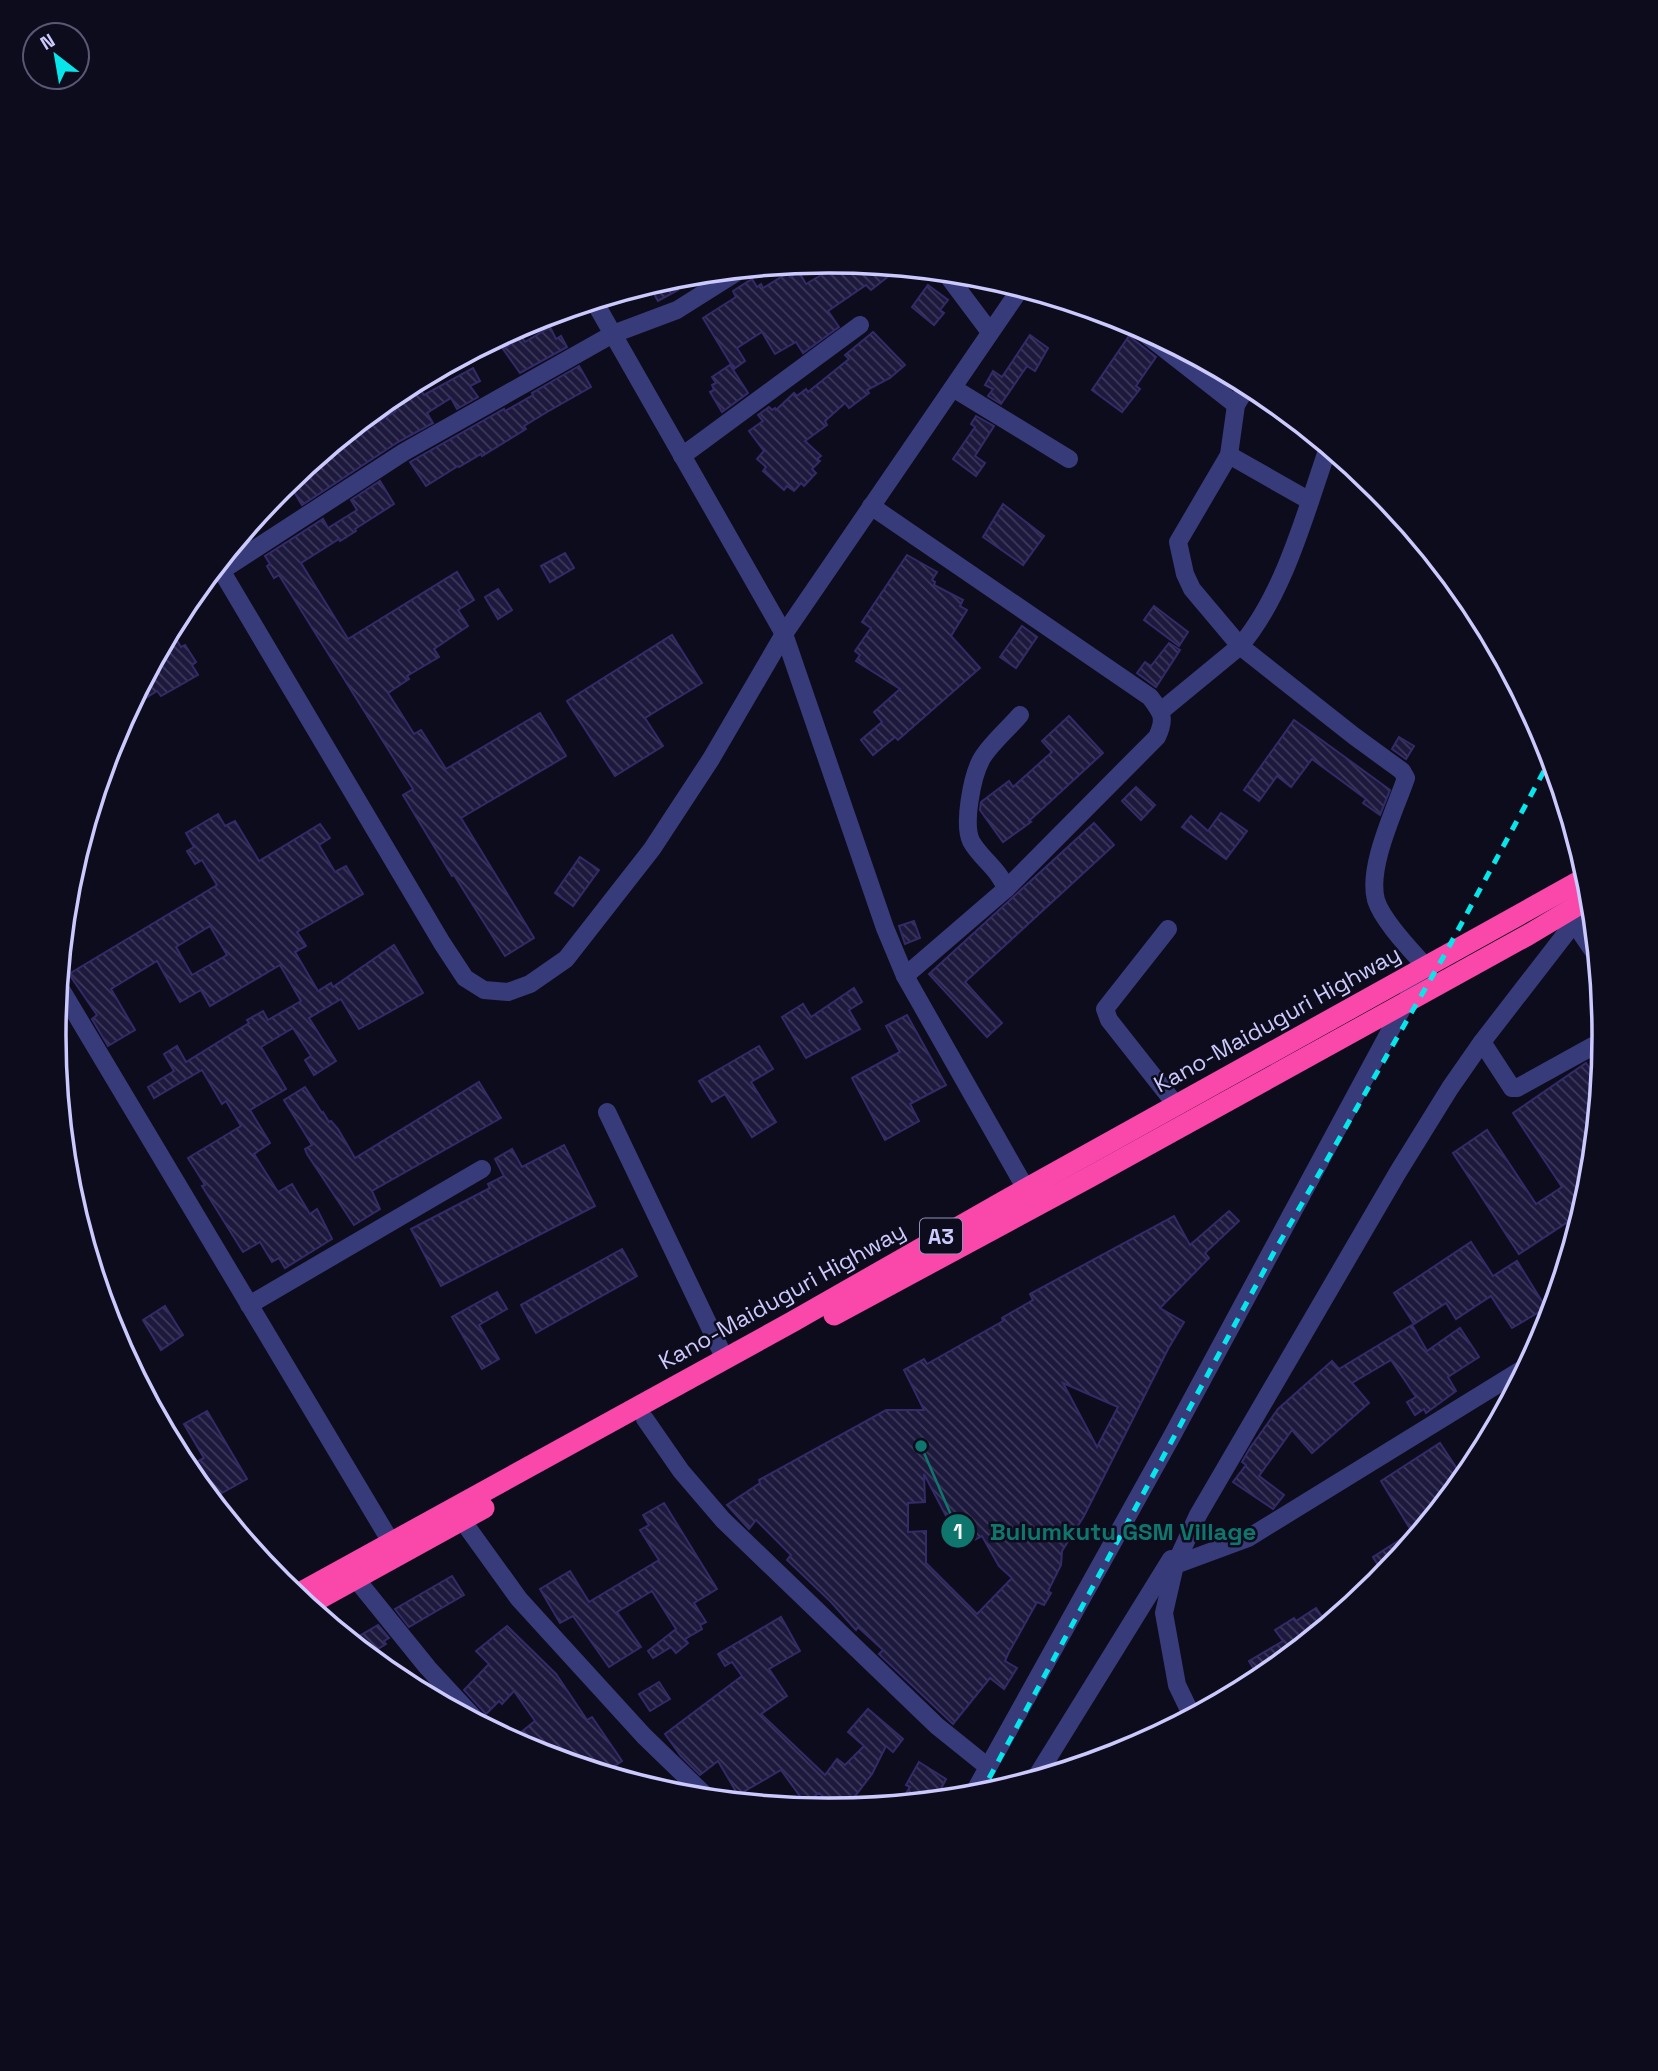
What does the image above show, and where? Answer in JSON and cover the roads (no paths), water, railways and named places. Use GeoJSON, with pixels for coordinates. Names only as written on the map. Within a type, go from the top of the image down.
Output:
{"type":"FeatureCollection","features":[{"type":"Feature","properties":{"kind":"highway","name":"Kano-Maiduguri Highway"},"geometry":{"type":"LineString","coordinates":[[306,1590],[725,1359],[1576,883]]}},
{"type":"Feature","properties":{"kind":"highway","name":"Kano-Maiduguri Highway"},"geometry":{"type":"LineString","coordinates":[[317,1600],[1580,905]]}},
{"type":"Feature","properties":{"kind":"street"},"geometry":{"type":"LineString","coordinates":[[234,559],[394,458],[612,334],[677,310],[723,281]]}},
{"type":"Feature","properties":{"kind":"street"},"geometry":{"type":"LineString","coordinates":[[954,284],[990,332]]}},
{"type":"Feature","properties":{"kind":"street"},"geometry":{"type":"LineString","coordinates":[[223,573],[465,978],[485,990],[508,992],[530,984],[566,959],[652,849],[711,759],[784,634],[1015,296]]}},
{"type":"Feature","properties":{"kind":"street"},"geometry":{"type":"LineString","coordinates":[[598,309],[784,634],[885,928],[905,976],[1026,1189]]}},
{"type":"Feature","properties":{"kind":"street"},"geometry":{"type":"LineString","coordinates":[[682,456],[860,325]]}},
{"type":"Feature","properties":{"kind":"street"},"geometry":{"type":"LineString","coordinates":[[1173,356],[1236,405]]}},
{"type":"Feature","properties":{"kind":"street"},"geometry":{"type":"LineString","coordinates":[[953,388],[1069,458]]}},
{"type":"Feature","properties":{"kind":"street"},"geometry":{"type":"LineString","coordinates":[[979,1783],[1172,1436],[1425,966],[1395,930],[1376,900],[1376,863],[1406,778],[1402,771],[1240,646],[1192,589],[1185,574],[1178,542],[1229,455],[1236,405],[1242,395]]}},
{"type":"Feature","properties":{"kind":"street"},"geometry":{"type":"LineString","coordinates":[[1229,455],[1310,501]]}},
{"type":"Feature","properties":{"kind":"street"},"geometry":{"type":"LineString","coordinates":[[1161,711],[1240,646],[1250,634],[1282,574],[1325,457]]}},
{"type":"Feature","properties":{"kind":"street"},"geometry":{"type":"LineString","coordinates":[[871,506],[1150,697],[1161,711],[1163,724],[1157,737],[1006,889],[905,976]]}},
{"type":"Feature","properties":{"kind":"street"},"geometry":{"type":"LineString","coordinates":[[1006,889],[1003,880],[971,841],[967,827],[968,813],[981,760],[1020,715]]}},
{"type":"Feature","properties":{"kind":"street"},"geometry":{"type":"LineString","coordinates":[[1042,1767],[1198,1515],[1450,1088],[1581,912]]}},
{"type":"Feature","properties":{"kind":"street"},"geometry":{"type":"LineString","coordinates":[[1574,923],[1585,940]]}},
{"type":"Feature","properties":{"kind":"street"},"geometry":{"type":"LineString","coordinates":[[1168,929],[1105,1009],[1109,1020],[1176,1105]]}},
{"type":"Feature","properties":{"kind":"street"},"geometry":{"type":"LineString","coordinates":[[67,1000],[391,1542]]}},
{"type":"Feature","properties":{"kind":"street"},"geometry":{"type":"LineString","coordinates":[[1482,1042],[1512,1088],[1537,1078],[1592,1047]]}},
{"type":"Feature","properties":{"kind":"street"},"geometry":{"type":"LineString","coordinates":[[607,1112],[725,1359]]}},
{"type":"Feature","properties":{"kind":"street"},"geometry":{"type":"LineString","coordinates":[[249,1305],[482,1169]]}},
{"type":"Feature","properties":{"kind":"street"},"geometry":{"type":"LineString","coordinates":[[1175,1565],[1248,1538],[1511,1376]]}},
{"type":"Feature","properties":{"kind":"street"},"geometry":{"type":"LineString","coordinates":[[645,1419],[681,1471],[723,1520],[937,1726],[988,1767]]}},
{"type":"Feature","properties":{"kind":"street"},"geometry":{"type":"LineString","coordinates":[[1188,1708],[1177,1685],[1164,1613],[1175,1565],[1198,1515]]}},
{"type":"Feature","properties":{"kind":"street"},"geometry":{"type":"LineString","coordinates":[[462,1520],[519,1599],[644,1736],[695,1785]]}},
{"type":"Feature","properties":{"kind":"street"},"geometry":{"type":"LineString","coordinates":[[356,1579],[428,1668],[460,1702]]}},
{"type":"Feature","properties":{"kind":"railway"},"geometry":{"type":"LineString","coordinates":[[988,1781],[1273,1254],[1445,954],[1544,771]]}},
{"type":"Feature","properties":{"kind":"place","name":"Bulumkutu GSM Village"},"geometry":{"type":"Point","coordinates":[921,1446]}}]}
